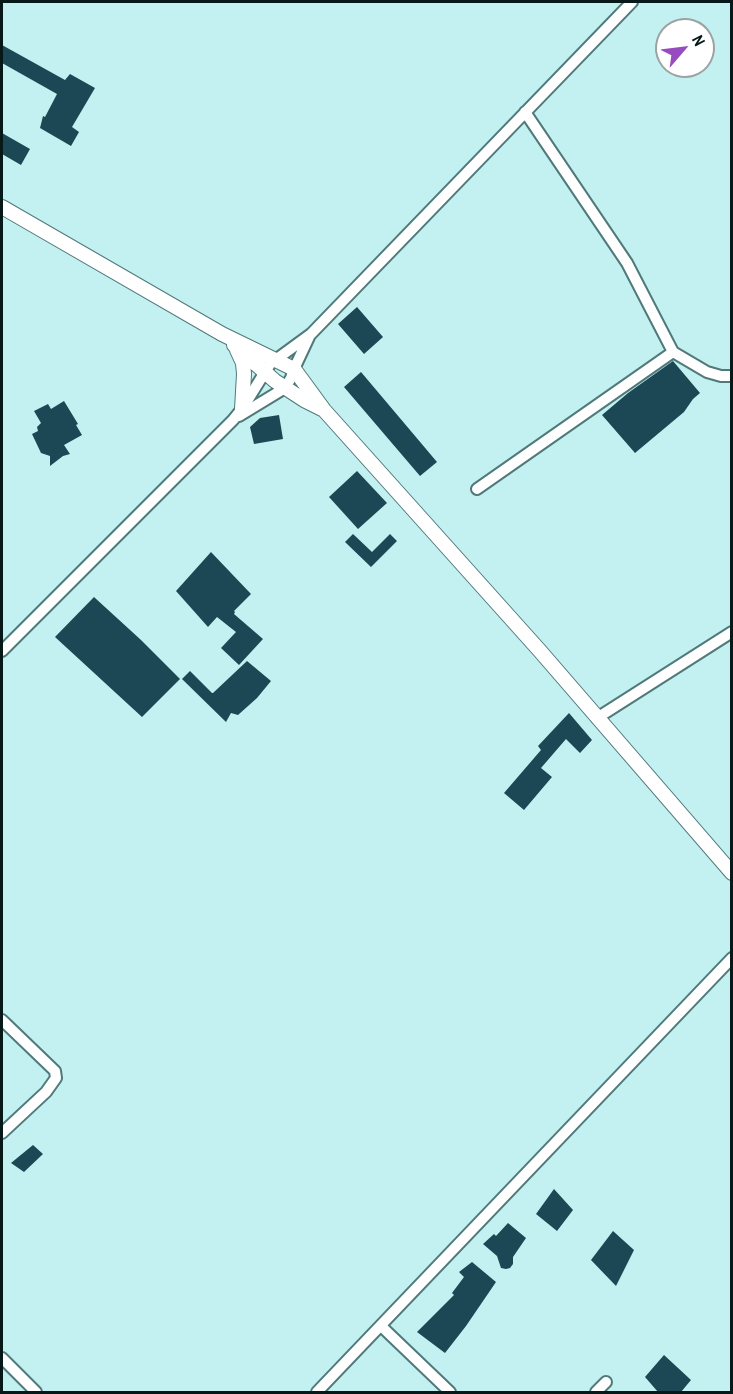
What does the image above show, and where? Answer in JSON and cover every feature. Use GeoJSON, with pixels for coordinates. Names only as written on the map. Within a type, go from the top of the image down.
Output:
{"type":"FeatureCollection","features":[{"type":"Feature","properties":{"kind":"street"},"geometry":{"type":"LineString","coordinates":[[2,651],[237,415],[270,364],[311,334],[632,2]]}},
{"type":"Feature","properties":{"kind":"street"},"geometry":{"type":"LineString","coordinates":[[525,112],[627,263],[673,352],[707,372],[732,376]]}},
{"type":"Feature","properties":{"kind":"street"},"geometry":{"type":"LineString","coordinates":[[2,207],[222,334],[294,369],[324,410],[532,642],[732,873]]}},
{"type":"Feature","properties":{"kind":"street"},"geometry":{"type":"LineString","coordinates":[[222,334],[285,388],[324,410]]}},
{"type":"Feature","properties":{"kind":"street"},"geometry":{"type":"LineString","coordinates":[[237,415],[285,388],[311,334]]}},
{"type":"Feature","properties":{"kind":"street"},"geometry":{"type":"LineString","coordinates":[[234,345],[243,363],[244,382],[237,415]]}},
{"type":"Feature","properties":{"kind":"street"},"geometry":{"type":"LineString","coordinates":[[477,489],[673,352]]}},
{"type":"Feature","properties":{"kind":"street"},"geometry":{"type":"LineString","coordinates":[[597,718],[732,632]]}},
{"type":"Feature","properties":{"kind":"street"},"geometry":{"type":"LineString","coordinates":[[318,1392],[732,958]]}},
{"type":"Feature","properties":{"kind":"street"},"geometry":{"type":"LineString","coordinates":[[2,1020],[55,1071],[56,1078],[45,1092],[2,1133]]}},
{"type":"Feature","properties":{"kind":"street"},"geometry":{"type":"LineString","coordinates":[[381,1326],[450,1392]]}},
{"type":"Feature","properties":{"kind":"street"},"geometry":{"type":"LineString","coordinates":[[2,1358],[36,1392]]}},
{"type":"Feature","properties":{"kind":"street"},"geometry":{"type":"LineString","coordinates":[[596,1392],[606,1382]]}},
{"type":"Feature","properties":{"kind":"building"},"geometry":{"type":"Polygon","coordinates":[[[2,45],[65,80],[70,74],[95,88],[72,127],[79,132],[71,146],[40,128],[43,116],[45,117],[57,94],[2,63],[2,45]]]}},
{"type":"Feature","properties":{"kind":"building"},"geometry":{"type":"Polygon","coordinates":[[[2,133],[30,149],[21,165],[2,154],[2,133]]]}},
{"type":"Feature","properties":{"kind":"building"},"geometry":{"type":"Polygon","coordinates":[[[357,307],[383,337],[364,354],[338,324],[357,307]]]}},
{"type":"Feature","properties":{"kind":"building"},"geometry":{"type":"Polygon","coordinates":[[[673,361],[700,393],[684,412],[635,453],[602,415],[673,361]]]}},
{"type":"Feature","properties":{"kind":"building"},"geometry":{"type":"Polygon","coordinates":[[[361,372],[437,462],[420,476],[344,387],[361,372]]]}},
{"type":"Feature","properties":{"kind":"building"},"geometry":{"type":"Polygon","coordinates":[[[64,401],[82,435],[64,445],[70,454],[63,456],[50,466],[50,456],[41,453],[32,434],[38,431],[37,427],[41,423],[34,411],[48,404],[51,409],[64,401]]]}},
{"type":"Feature","properties":{"kind":"building"},"geometry":{"type":"Polygon","coordinates":[[[279,415],[283,439],[254,444],[250,427],[260,418],[279,415]]]}},
{"type":"Feature","properties":{"kind":"building"},"geometry":{"type":"Polygon","coordinates":[[[357,471],[387,503],[358,529],[329,497],[357,471]]]}},
{"type":"Feature","properties":{"kind":"building"},"geometry":{"type":"Polygon","coordinates":[[[353,534],[372,552],[390,534],[397,541],[371,567],[345,542],[353,534]]]}},
{"type":"Feature","properties":{"kind":"building"},"geometry":{"type":"Polygon","coordinates":[[[211,552],[251,594],[234,611],[234,614],[263,639],[239,665],[221,648],[236,632],[217,617],[208,627],[176,591],[211,552]]]}},
{"type":"Feature","properties":{"kind":"building"},"geometry":{"type":"Polygon","coordinates":[[[94,597],[180,679],[142,717],[55,637],[94,597]]]}},
{"type":"Feature","properties":{"kind":"building"},"geometry":{"type":"Polygon","coordinates":[[[247,661],[271,681],[238,715],[231,713],[226,722],[182,679],[190,671],[213,693],[247,661]]]}},
{"type":"Feature","properties":{"kind":"building"},"geometry":{"type":"Polygon","coordinates":[[[569,713],[592,740],[580,753],[566,739],[541,768],[552,777],[524,810],[504,793],[541,750],[538,746],[569,713]]]}},
{"type":"Feature","properties":{"kind":"building"},"geometry":{"type":"Polygon","coordinates":[[[33,1145],[43,1154],[24,1172],[11,1163],[33,1145]]]}},
{"type":"Feature","properties":{"kind":"building"},"geometry":{"type":"Polygon","coordinates":[[[554,1189],[573,1210],[557,1231],[536,1214],[554,1189]]]}},
{"type":"Feature","properties":{"kind":"building"},"geometry":{"type":"Polygon","coordinates":[[[508,1223],[526,1238],[513,1257],[513,1264],[506,1269],[501,1268],[497,1256],[483,1244],[494,1234],[496,1236],[508,1223]]]}},
{"type":"Feature","properties":{"kind":"building"},"geometry":{"type":"Polygon","coordinates":[[[613,1231],[634,1250],[616,1286],[591,1260],[613,1231]]]}},
{"type":"Feature","properties":{"kind":"building"},"geometry":{"type":"Polygon","coordinates":[[[472,1262],[496,1282],[445,1353],[417,1332],[454,1295],[452,1293],[464,1277],[459,1272],[472,1262]]]}},
{"type":"Feature","properties":{"kind":"building"},"geometry":{"type":"Polygon","coordinates":[[[664,1355],[691,1380],[681,1392],[658,1392],[645,1377],[664,1355]]]}}]}
